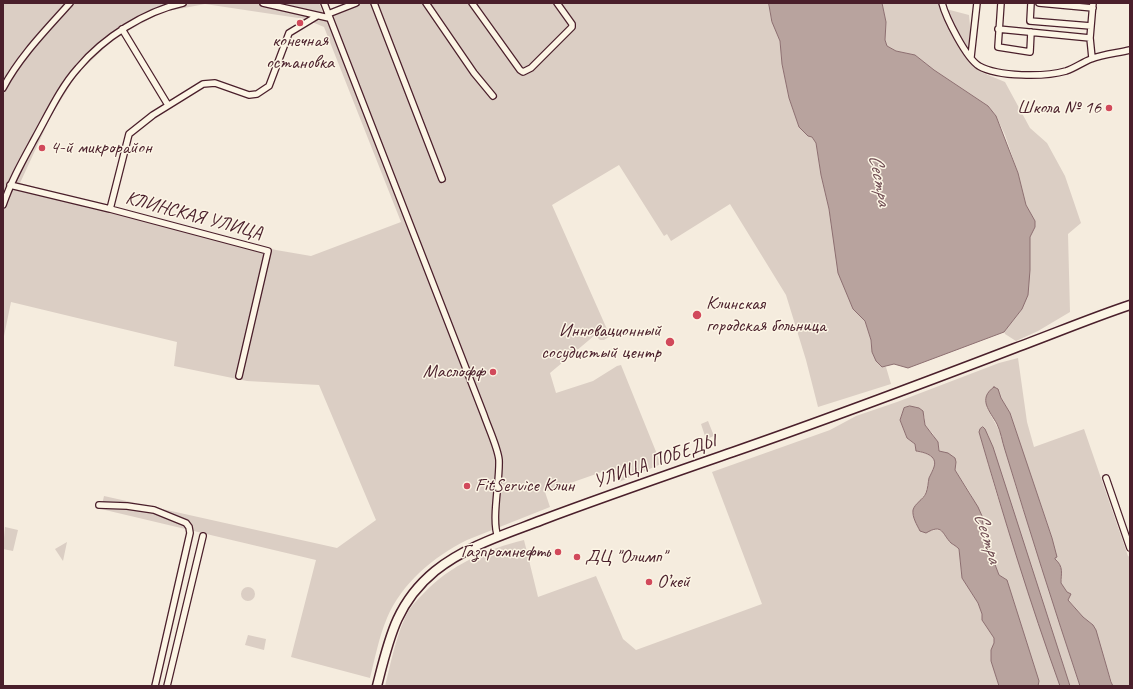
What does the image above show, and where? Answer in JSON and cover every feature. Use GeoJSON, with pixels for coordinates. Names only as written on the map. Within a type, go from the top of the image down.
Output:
{"type":"FeatureCollection","features":[{"type":"Feature","properties":{"kind":"street"},"geometry":{"type":"LineString","coordinates":[[3,88],[12,72],[37,40],[70,3]]}},
{"type":"Feature","properties":{"kind":"street"},"geometry":{"type":"LineString","coordinates":[[3,204],[19,167],[68,80],[78,67],[92,53],[122,29],[168,6],[183,3]]}},
{"type":"Feature","properties":{"kind":"street"},"geometry":{"type":"LineString","coordinates":[[263,3],[317,16],[329,16],[356,3]]}},
{"type":"Feature","properties":{"kind":"street"},"geometry":{"type":"LineString","coordinates":[[324,3],[499,458],[499,482],[495,523],[495,531],[498,537]]}},
{"type":"Feature","properties":{"kind":"street"},"geometry":{"type":"LineString","coordinates":[[374,3],[442,179]]}},
{"type":"Feature","properties":{"kind":"street"},"geometry":{"type":"LineString","coordinates":[[426,3],[474,73],[493,96]]}},
{"type":"Feature","properties":{"kind":"street"},"geometry":{"type":"LineString","coordinates":[[472,3],[520,70],[524,72],[531,68],[572,27],[572,24],[557,3]]}},
{"type":"Feature","properties":{"kind":"street"},"geometry":{"type":"LineString","coordinates":[[942,3],[945,15],[960,42],[978,65],[989,70],[1023,75],[1066,71],[1092,58],[1130,50]]}},
{"type":"Feature","properties":{"kind":"street"},"geometry":{"type":"LineString","coordinates":[[971,57],[977,3]]}},
{"type":"Feature","properties":{"kind":"street"},"geometry":{"type":"LineString","coordinates":[[1001,3],[998,29],[998,47],[1030,52],[1031,32]]}},
{"type":"Feature","properties":{"kind":"street"},"geometry":{"type":"LineString","coordinates":[[1031,3],[1030,21],[1091,26]]}},
{"type":"Feature","properties":{"kind":"street"},"geometry":{"type":"LineString","coordinates":[[1039,3],[1093,5],[1090,38],[1092,58]]}},
{"type":"Feature","properties":{"kind":"street"},"geometry":{"type":"LineString","coordinates":[[110,209],[129,134],[168,105],[204,84],[215,83],[249,95],[257,94],[267,89],[270,86],[289,33],[317,16]]}},
{"type":"Feature","properties":{"kind":"street"},"geometry":{"type":"LineString","coordinates":[[122,29],[168,105]]}},
{"type":"Feature","properties":{"kind":"street"},"geometry":{"type":"LineString","coordinates":[[998,29],[1090,38]]}},
{"type":"Feature","properties":{"kind":"street","name":"КЛИНСКАЯ УЛИЦА"},"geometry":{"type":"LineString","coordinates":[[10,185],[268,250],[240,376]]}},
{"type":"Feature","properties":{"kind":"street","name":"УЛИЦА ПОБЕДЫ"},"geometry":{"type":"LineString","coordinates":[[377,686],[393,628],[407,600],[437,569],[463,553],[498,537],[619,491],[769,440],[1130,305]]}},
{"type":"Feature","properties":{"kind":"street"},"geometry":{"type":"LineString","coordinates":[[1106,478],[1130,548]]}},
{"type":"Feature","properties":{"kind":"street"},"geometry":{"type":"LineString","coordinates":[[99,505],[127,506],[154,510],[186,523],[189,527],[190,533],[155,686]]}},
{"type":"Feature","properties":{"kind":"street"},"geometry":{"type":"LineString","coordinates":[[167,686],[203,536]]}},
{"type":"Feature","properties":{"kind":"shaded area"},"geometry":{"type":"Polygon","coordinates":[[[3,3],[319,3],[323,13],[329,18],[354,3],[769,3],[780,41],[782,64],[789,98],[799,127],[808,136],[812,137],[816,143],[834,237],[853,309],[865,321],[871,340],[872,352],[882,367],[886,367],[891,384],[818,407],[806,360],[786,295],[730,204],[671,241],[667,234],[664,236],[619,165],[552,205],[610,336],[604,340],[600,340],[595,335],[550,373],[556,393],[593,381],[621,365],[661,464],[619,482],[613,468],[545,492],[550,507],[467,540],[442,554],[410,582],[393,605],[377,648],[370,678],[291,657],[316,560],[101,509],[104,496],[337,548],[376,520],[319,385],[247,381],[174,366],[177,342],[11,302],[3,341],[3,3]],[[205,4],[163,12],[116,37],[77,74],[51,116],[20,183],[276,250],[311,256],[401,222],[324,27],[305,19],[205,4]]]}},
{"type":"Feature","properties":{"kind":"shaded area"},"geometry":{"type":"Polygon","coordinates":[[[882,3],[944,3],[946,9],[969,15],[973,60],[981,72],[1005,82],[1030,128],[1047,143],[1065,176],[1081,223],[1068,234],[1070,312],[1038,331],[1016,341],[1004,332],[1022,309],[1030,270],[1030,237],[1035,227],[1035,221],[1026,205],[1018,173],[1005,135],[996,116],[988,106],[934,70],[915,55],[896,51],[887,46],[885,40],[886,22],[882,3]]]}},
{"type":"Feature","properties":{"kind":"shaded area"},"geometry":{"type":"Polygon","coordinates":[[[1018,358],[1027,422],[1034,447],[1084,429],[1128,556],[1130,557],[1130,686],[1113,686],[1093,625],[1083,617],[1068,599],[1071,594],[1067,592],[1061,583],[1062,572],[1055,558],[1056,556],[1052,538],[1010,413],[1001,398],[987,395],[985,399],[987,408],[1001,434],[1015,484],[1080,686],[1070,686],[988,435],[979,432],[996,492],[1060,686],[1038,686],[1039,681],[1007,580],[999,575],[991,554],[983,526],[982,516],[969,491],[955,470],[955,458],[939,451],[939,445],[933,434],[925,425],[925,418],[919,408],[913,407],[903,412],[900,420],[907,438],[915,444],[916,451],[930,455],[934,460],[934,468],[926,492],[922,498],[930,531],[938,530],[943,532],[951,543],[959,549],[962,578],[978,603],[982,614],[982,620],[994,638],[991,661],[999,686],[385,686],[401,627],[409,610],[417,600],[434,584],[457,567],[483,553],[524,540],[538,597],[596,576],[623,639],[636,650],[762,604],[712,472],[830,430],[856,416],[999,363],[1018,358]]]}},
{"type":"Feature","properties":{"kind":"shaded area"},"geometry":{"type":"Polygon","coordinates":[[[708,421],[714,436],[706,439],[701,424],[708,421]]]}},
{"type":"Feature","properties":{"kind":"shaded area"},"geometry":{"type":"Polygon","coordinates":[[[5,527],[18,530],[13,551],[3,549],[5,527]]]}},
{"type":"Feature","properties":{"kind":"shaded area"},"geometry":{"type":"Polygon","coordinates":[[[67,542],[63,561],[55,549],[67,542]]]}},
{"type":"Feature","properties":{"kind":"shaded area"},"geometry":{"type":"Polygon","coordinates":[[[245,587],[251,587],[255,591],[255,597],[251,601],[245,601],[241,597],[241,591],[245,587]]]}},
{"type":"Feature","properties":{"kind":"shaded area"},"geometry":{"type":"Polygon","coordinates":[[[248,635],[266,639],[264,650],[245,645],[248,635]]]}},
{"type":"Feature","properties":{"kind":"water","name":"Сестра"},"geometry":{"type":"Polygon","coordinates":[[[769,3],[882,3],[886,22],[885,40],[887,46],[896,51],[915,55],[934,70],[988,106],[996,116],[1018,173],[1026,205],[1035,221],[1035,227],[1030,237],[1028,295],[1022,309],[1004,332],[908,368],[894,364],[882,367],[876,361],[872,352],[871,340],[865,321],[853,309],[838,273],[829,209],[821,175],[816,143],[812,137],[808,136],[799,127],[789,98],[782,64],[780,41],[772,22],[769,3]]]}},
{"type":"Feature","properties":{"kind":"water"},"geometry":{"type":"Polygon","coordinates":[[[994,387],[998,389],[1001,398],[1010,413],[1052,538],[1057,557],[1055,559],[1061,567],[1061,583],[1067,592],[1071,594],[1068,600],[1083,617],[1093,625],[1096,630],[1113,686],[1080,686],[1032,539],[1000,430],[986,405],[986,396],[994,387]]]}},
{"type":"Feature","properties":{"kind":"water"},"geometry":{"type":"Polygon","coordinates":[[[910,406],[919,408],[923,411],[925,425],[938,442],[939,451],[948,453],[955,458],[955,470],[978,507],[982,516],[983,526],[991,554],[999,575],[1007,580],[1039,681],[1038,686],[999,686],[991,661],[991,650],[994,643],[994,638],[982,620],[982,614],[978,603],[962,578],[959,549],[951,543],[939,529],[926,533],[920,531],[916,524],[913,510],[915,505],[926,493],[929,478],[935,463],[929,455],[916,451],[915,444],[907,438],[900,420],[904,408],[910,406]]]}},
{"type":"Feature","properties":{"kind":"water"},"geometry":{"type":"Polygon","coordinates":[[[983,427],[993,447],[1070,686],[1060,686],[1038,623],[979,432],[983,427]]]}},
{"type":"Feature","properties":{"kind":"place","name":"конечная остановка"},"geometry":{"type":"Point","coordinates":[300,23]}},
{"type":"Feature","properties":{"kind":"place","name":"Школа № 16"},"geometry":{"type":"Point","coordinates":[1109,108]}},
{"type":"Feature","properties":{"kind":"place","name":"4-й микрорайон"},"geometry":{"type":"Point","coordinates":[42,148]}},
{"type":"Feature","properties":{"kind":"place","name":"Клинская городская больница"},"geometry":{"type":"Point","coordinates":[697,315]}},
{"type":"Feature","properties":{"kind":"place","name":"Инновационный сосудистый центр"},"geometry":{"type":"Point","coordinates":[670,342]}},
{"type":"Feature","properties":{"kind":"place","name":"Маслофф"},"geometry":{"type":"Point","coordinates":[493,372]}},
{"type":"Feature","properties":{"kind":"place","name":"FitService Клин"},"geometry":{"type":"Point","coordinates":[467,486]}},
{"type":"Feature","properties":{"kind":"place","name":"Газпромнефть"},"geometry":{"type":"Point","coordinates":[558,552]}},
{"type":"Feature","properties":{"kind":"place","name":"ДЦ \"Олимп\""},"geometry":{"type":"Point","coordinates":[577,557]}},
{"type":"Feature","properties":{"kind":"place","name":"О’кей"},"geometry":{"type":"Point","coordinates":[649,582]}}]}
